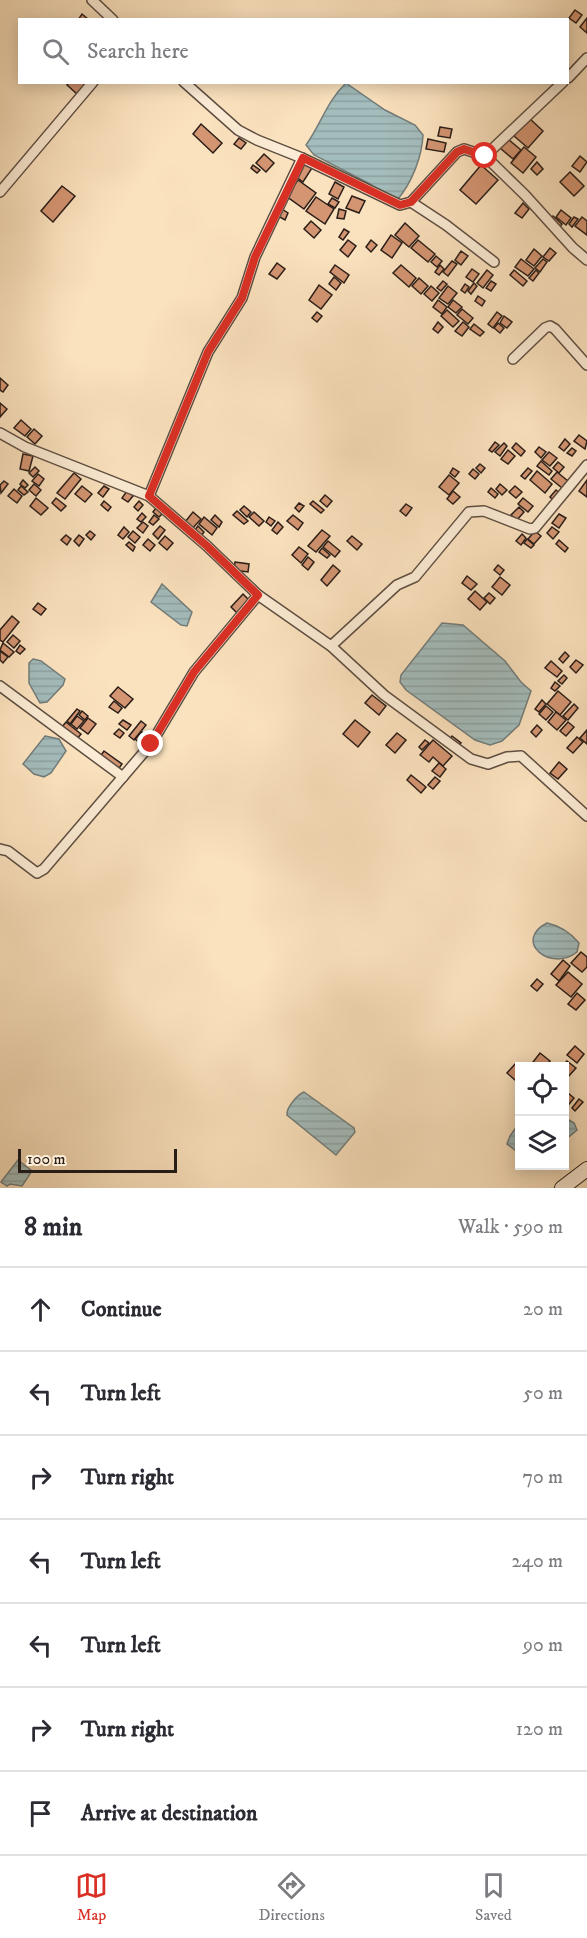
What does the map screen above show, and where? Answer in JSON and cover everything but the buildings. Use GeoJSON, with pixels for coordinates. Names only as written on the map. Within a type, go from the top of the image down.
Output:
{"type":"FeatureCollection","features":[{"type":"Feature","properties":{"kind":"main road"},"geometry":{"type":"LineString","coordinates":[[562,1188],[587,1169]]}},
{"type":"Feature","properties":{"kind":"street"},"geometry":{"type":"LineString","coordinates":[[92,0],[111,18]]}},
{"type":"Feature","properties":{"kind":"street"},"geometry":{"type":"LineString","coordinates":[[569,76],[587,58]]}},
{"type":"Feature","properties":{"kind":"street"},"geometry":{"type":"LineString","coordinates":[[0,192],[91,84]]}},
{"type":"Feature","properties":{"kind":"street"},"geometry":{"type":"LineString","coordinates":[[186,84],[238,130],[303,158],[400,205],[411,202],[457,152],[464,149],[485,156],[587,260]]}},
{"type":"Feature","properties":{"kind":"street"},"geometry":{"type":"LineString","coordinates":[[485,156],[561,84]]}},
{"type":"Feature","properties":{"kind":"street"},"geometry":{"type":"LineString","coordinates":[[149,496],[208,352],[242,298],[255,257],[303,158]]}},
{"type":"Feature","properties":{"kind":"street"},"geometry":{"type":"LineString","coordinates":[[411,202],[446,225],[494,262]]}},
{"type":"Feature","properties":{"kind":"street"},"geometry":{"type":"LineString","coordinates":[[513,359],[545,328],[550,326],[587,365]]}},
{"type":"Feature","properties":{"kind":"street"},"geometry":{"type":"LineString","coordinates":[[0,433],[25,447],[149,496],[207,546],[258,595],[331,646],[384,695],[471,759],[488,764],[507,757],[521,756],[587,816]]}},
{"type":"Feature","properties":{"kind":"street"},"geometry":{"type":"LineString","coordinates":[[331,646],[397,585],[415,577],[469,512],[484,511],[530,529],[535,528],[587,465]]}},
{"type":"Feature","properties":{"kind":"street"},"geometry":{"type":"LineString","coordinates":[[0,849],[8,851],[37,873],[44,869],[151,744],[194,672],[258,595]]}},
{"type":"Feature","properties":{"kind":"street"},"geometry":{"type":"LineString","coordinates":[[0,686],[123,777]]}},
{"type":"Feature","properties":{"kind":"water"},"geometry":{"type":"Polygon","coordinates":[[[347,84],[385,110],[415,125],[423,135],[421,152],[415,169],[398,199],[384,195],[370,184],[314,155],[306,145],[339,90],[347,84]]]}},
{"type":"Feature","properties":{"kind":"water"},"geometry":{"type":"Polygon","coordinates":[[[162,584],[192,612],[187,626],[181,625],[151,602],[162,584]]]}},
{"type":"Feature","properties":{"kind":"water"},"geometry":{"type":"Polygon","coordinates":[[[442,623],[463,625],[505,661],[531,691],[519,725],[502,741],[490,745],[475,740],[406,690],[400,682],[401,675],[442,623]]]}},
{"type":"Feature","properties":{"kind":"water"},"geometry":{"type":"Polygon","coordinates":[[[33,659],[41,661],[65,679],[63,685],[47,702],[40,703],[29,683],[29,663],[33,659]]]}},
{"type":"Feature","properties":{"kind":"water"},"geometry":{"type":"Polygon","coordinates":[[[45,736],[59,739],[66,751],[51,773],[44,777],[34,774],[23,764],[45,736]]]}},
{"type":"Feature","properties":{"kind":"water"},"geometry":{"type":"Polygon","coordinates":[[[547,923],[561,928],[572,936],[579,943],[577,952],[567,958],[556,959],[539,952],[534,946],[533,938],[537,930],[547,923]]]}},
{"type":"Feature","properties":{"kind":"water"},"geometry":{"type":"Polygon","coordinates":[[[304,1092],[354,1128],[355,1132],[336,1155],[287,1115],[293,1102],[304,1092]]]}},
{"type":"Feature","properties":{"kind":"water"},"geometry":{"type":"Polygon","coordinates":[[[569,1120],[574,1123],[577,1130],[569,1137],[569,1120]]]}},
{"type":"Feature","properties":{"kind":"water"},"geometry":{"type":"Polygon","coordinates":[[[515,1129],[515,1150],[507,1144],[515,1129]]]}},
{"type":"Feature","properties":{"kind":"water"},"geometry":{"type":"Polygon","coordinates":[[[18,1160],[32,1171],[22,1186],[10,1184],[7,1186],[1,1182],[18,1160]]]}},
{"type":"Feature","properties":{"kind":"route"},"geometry":{"type":"LineString","coordinates":[[151,744],[194,672],[258,595],[207,546],[149,496],[208,352],[242,298],[255,257],[303,158],[400,205],[405,205],[411,202],[457,152],[464,149],[485,156]]}}]}
